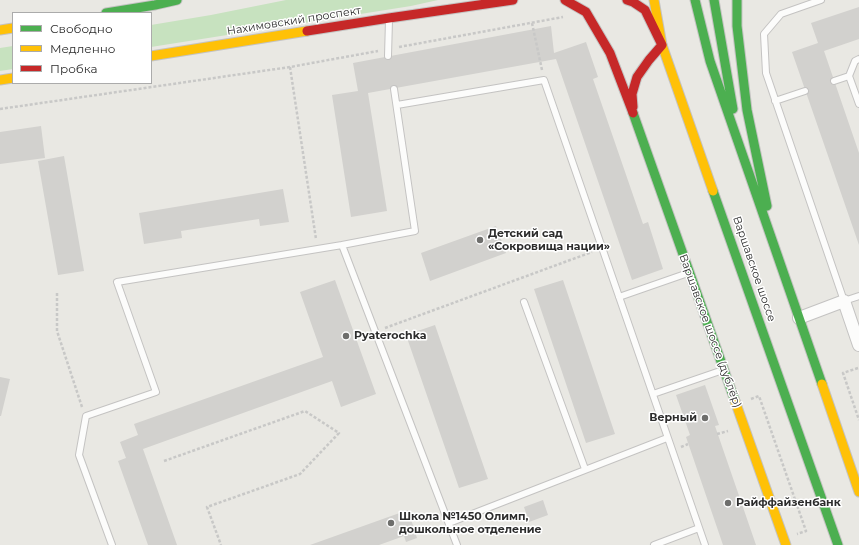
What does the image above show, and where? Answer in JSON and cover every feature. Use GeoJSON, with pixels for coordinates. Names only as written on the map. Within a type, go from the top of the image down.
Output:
{"type":"FeatureCollection","features":[{"type":"Feature","properties":{"kind":"main road"},"geometry":{"type":"LineString","coordinates":[[112,12],[177,0]]}},
{"type":"Feature","properties":{"kind":"main road","name":"Нахимовский проспект"},"geometry":{"type":"LineString","coordinates":[[152,56],[513,0]]}},
{"type":"Feature","properties":{"kind":"main road","name":"Варшавское шоссе (дублёр)"},"geometry":{"type":"LineString","coordinates":[[565,0],[586,12],[610,54],[634,117],[786,545]]}},
{"type":"Feature","properties":{"kind":"main road"},"geometry":{"type":"LineString","coordinates":[[627,0],[645,10],[662,45]]}},
{"type":"Feature","properties":{"kind":"main road","name":"Варшавское шоссе"},"geometry":{"type":"LineString","coordinates":[[654,0],[662,45],[838,545]]}},
{"type":"Feature","properties":{"kind":"main road"},"geometry":{"type":"LineString","coordinates":[[696,0],[710,61],[859,492]]}},
{"type":"Feature","properties":{"kind":"main road"},"geometry":{"type":"LineString","coordinates":[[714,0],[739,143]]}},
{"type":"Feature","properties":{"kind":"main road"},"geometry":{"type":"LineString","coordinates":[[737,0],[737,26],[748,110],[776,252]]}},
{"type":"Feature","properties":{"kind":"main road"},"geometry":{"type":"LineString","coordinates":[[0,30],[12,28]]}},
{"type":"Feature","properties":{"kind":"main road","name":"Варшавское шоссе (дублёр)"},"geometry":{"type":"LineString","coordinates":[[634,117],[632,94],[637,77],[662,45]]}},
{"type":"Feature","properties":{"kind":"main road"},"geometry":{"type":"LineString","coordinates":[[0,80],[12,78]]}},
{"type":"Feature","properties":{"kind":"street"},"geometry":{"type":"LineString","coordinates":[[799,318],[844,301],[859,345]]}},
{"type":"Feature","properties":{"kind":"lane"},"geometry":{"type":"LineString","coordinates":[[821,0],[781,14],[764,34],[766,73],[844,301],[859,296]]}},
{"type":"Feature","properties":{"kind":"lane"},"geometry":{"type":"LineString","coordinates":[[388,56],[389,18]]}},
{"type":"Feature","properties":{"kind":"lane"},"geometry":{"type":"LineString","coordinates":[[859,59],[855,61],[849,76],[859,104]]}},
{"type":"Feature","properties":{"kind":"lane"},"geometry":{"type":"LineString","coordinates":[[834,81],[849,76]]}},
{"type":"Feature","properties":{"kind":"lane"},"geometry":{"type":"LineString","coordinates":[[397,105],[544,80],[704,545]]}},
{"type":"Feature","properties":{"kind":"lane"},"geometry":{"type":"LineString","coordinates":[[112,545],[79,455],[86,416],[156,392],[117,282],[342,245],[415,231],[394,89]]}},
{"type":"Feature","properties":{"kind":"lane"},"geometry":{"type":"LineString","coordinates":[[775,101],[805,91]]}},
{"type":"Feature","properties":{"kind":"lane"},"geometry":{"type":"LineString","coordinates":[[342,245],[457,545]]}},
{"type":"Feature","properties":{"kind":"lane"},"geometry":{"type":"LineString","coordinates":[[619,297],[689,273]]}},
{"type":"Feature","properties":{"kind":"lane"},"geometry":{"type":"LineString","coordinates":[[524,302],[585,470]]}},
{"type":"Feature","properties":{"kind":"lane"},"geometry":{"type":"LineString","coordinates":[[653,394],[724,370]]}},
{"type":"Feature","properties":{"kind":"lane"},"geometry":{"type":"LineString","coordinates":[[449,523],[667,438]]}},
{"type":"Feature","properties":{"kind":"lane"},"geometry":{"type":"LineString","coordinates":[[654,545],[699,528]]}},
{"type":"Feature","properties":{"kind":"path"},"geometry":{"type":"LineString","coordinates":[[0,109],[290,66],[567,17]]}},
{"type":"Feature","properties":{"kind":"path"},"geometry":{"type":"LineString","coordinates":[[532,23],[544,80]]}},
{"type":"Feature","properties":{"kind":"path"},"geometry":{"type":"LineString","coordinates":[[290,66],[318,249]]}},
{"type":"Feature","properties":{"kind":"path"},"geometry":{"type":"LineString","coordinates":[[375,331],[602,248]]}},
{"type":"Feature","properties":{"kind":"path"},"geometry":{"type":"LineString","coordinates":[[57,294],[57,331],[86,416]]}},
{"type":"Feature","properties":{"kind":"path"},"geometry":{"type":"LineString","coordinates":[[858,368],[843,373],[859,420]]}},
{"type":"Feature","properties":{"kind":"path"},"geometry":{"type":"LineString","coordinates":[[759,396],[806,531],[798,534]]}},
{"type":"Feature","properties":{"kind":"path"},"geometry":{"type":"LineString","coordinates":[[164,461],[305,411],[339,433],[300,474],[207,507],[221,545]]}},
{"type":"Feature","properties":{"kind":"path"},"geometry":{"type":"LineString","coordinates":[[717,434],[731,430]]}},
{"type":"Feature","properties":{"kind":"green space"},"geometry":{"type":"Polygon","coordinates":[[[286,0],[438,0],[411,6],[152,47],[152,25],[286,0]]]}},
{"type":"Feature","properties":{"kind":"green space"},"geometry":{"type":"Polygon","coordinates":[[[12,46],[12,69],[0,71],[0,48],[12,46]]]}},
{"type":"Feature","properties":{"kind":"building"},"geometry":{"type":"Polygon","coordinates":[[[859,7],[859,39],[824,51],[859,153],[859,245],[792,52],[818,43],[811,23],[859,7]]]}},
{"type":"Feature","properties":{"kind":"building"},"geometry":{"type":"Polygon","coordinates":[[[551,26],[554,53],[586,42],[598,77],[593,79],[643,224],[648,222],[663,269],[632,280],[556,59],[368,93],[387,211],[351,217],[332,95],[358,91],[353,63],[551,26]]]}},
{"type":"Feature","properties":{"kind":"building"},"geometry":{"type":"Polygon","coordinates":[[[41,126],[45,158],[0,164],[0,132],[41,126]]]}},
{"type":"Feature","properties":{"kind":"building"},"geometry":{"type":"Polygon","coordinates":[[[64,156],[84,271],[58,275],[38,161],[64,156]]]}},
{"type":"Feature","properties":{"kind":"building"},"geometry":{"type":"Polygon","coordinates":[[[283,189],[289,222],[260,226],[259,219],[181,231],[182,238],[144,244],[139,213],[283,189]]]}},
{"type":"Feature","properties":{"kind":"building","name":"Детский сад «Сокровища нации»"},"geometry":{"type":"Polygon","coordinates":[[[496,226],[506,253],[430,281],[421,253],[496,226]]]}},
{"type":"Feature","properties":{"kind":"building"},"geometry":{"type":"Polygon","coordinates":[[[335,280],[376,394],[341,407],[332,381],[143,449],[177,545],[148,545],[118,461],[126,458],[120,442],[138,435],[134,424],[323,357],[300,292],[335,280]]]}},
{"type":"Feature","properties":{"kind":"building"},"geometry":{"type":"Polygon","coordinates":[[[563,280],[615,434],[586,443],[534,289],[563,280]]]}},
{"type":"Feature","properties":{"kind":"building"},"geometry":{"type":"Polygon","coordinates":[[[435,325],[488,479],[459,488],[406,335],[435,325]]]}},
{"type":"Feature","properties":{"kind":"building"},"geometry":{"type":"Polygon","coordinates":[[[0,377],[10,379],[1,416],[0,416],[0,377]]]}},
{"type":"Feature","properties":{"kind":"building"},"geometry":{"type":"Polygon","coordinates":[[[705,385],[719,425],[715,426],[756,545],[723,545],[686,437],[690,435],[676,395],[705,385]]]}},
{"type":"Feature","properties":{"kind":"building"},"geometry":{"type":"Polygon","coordinates":[[[543,500],[548,515],[529,522],[524,507],[543,500]]]}},
{"type":"Feature","properties":{"kind":"building","name":"Школа №1450 Олимп, дошкольное отделение"},"geometry":{"type":"Polygon","coordinates":[[[408,510],[417,538],[406,542],[404,536],[379,545],[310,545],[408,510]]]}},
{"type":"Feature","properties":{"kind":"traffic: fast"},"geometry":{"type":"LineString","coordinates":[[112,12],[177,0]]}},
{"type":"Feature","properties":{"kind":"traffic: fast"},"geometry":{"type":"LineString","coordinates":[[695,0],[710,61],[822,384]]}},
{"type":"Feature","properties":{"kind":"traffic: fast"},"geometry":{"type":"LineString","coordinates":[[714,0],[733,109]]}},
{"type":"Feature","properties":{"kind":"traffic: fast"},"geometry":{"type":"LineString","coordinates":[[737,0],[737,26],[747,110],[767,206]]}},
{"type":"Feature","properties":{"kind":"traffic: fast"},"geometry":{"type":"LineString","coordinates":[[633,113],[735,401]]}},
{"type":"Feature","properties":{"kind":"traffic: fast"},"geometry":{"type":"LineString","coordinates":[[713,191],[838,545]]}},
{"type":"Feature","properties":{"kind":"traffic: slow"},"geometry":{"type":"LineString","coordinates":[[654,0],[662,45],[713,191]]}},
{"type":"Feature","properties":{"kind":"traffic: slow"},"geometry":{"type":"LineString","coordinates":[[0,30],[12,28]]}},
{"type":"Feature","properties":{"kind":"traffic: slow"},"geometry":{"type":"LineString","coordinates":[[152,56],[307,31]]}},
{"type":"Feature","properties":{"kind":"traffic: slow"},"geometry":{"type":"LineString","coordinates":[[0,80],[12,78]]}},
{"type":"Feature","properties":{"kind":"traffic: slow"},"geometry":{"type":"LineString","coordinates":[[822,384],[859,492]]}},
{"type":"Feature","properties":{"kind":"traffic: slow"},"geometry":{"type":"LineString","coordinates":[[735,401],[786,545]]}},
{"type":"Feature","properties":{"kind":"traffic: jam"},"geometry":{"type":"LineString","coordinates":[[307,31],[513,0]]}},
{"type":"Feature","properties":{"kind":"traffic: jam"},"geometry":{"type":"LineString","coordinates":[[565,0],[586,12],[610,53],[633,113]]}},
{"type":"Feature","properties":{"kind":"traffic: jam"},"geometry":{"type":"LineString","coordinates":[[627,0],[645,10],[662,45],[637,77],[632,94],[633,107]]}},
{"type":"Feature","properties":{"kind":"place","name":"Детский сад «Сокровища нации»"},"geometry":{"type":"Point","coordinates":[480,240]}},
{"type":"Feature","properties":{"kind":"place","name":"Pyaterochka"},"geometry":{"type":"Point","coordinates":[346,336]}},
{"type":"Feature","properties":{"kind":"place","name":"Верный"},"geometry":{"type":"Point","coordinates":[705,418]}},
{"type":"Feature","properties":{"kind":"place","name":"Райффайзенбанк"},"geometry":{"type":"Point","coordinates":[728,503]}},
{"type":"Feature","properties":{"kind":"place","name":"Школа №1450 Олимп, дошкольное отделение"},"geometry":{"type":"Point","coordinates":[391,523]}}]}
